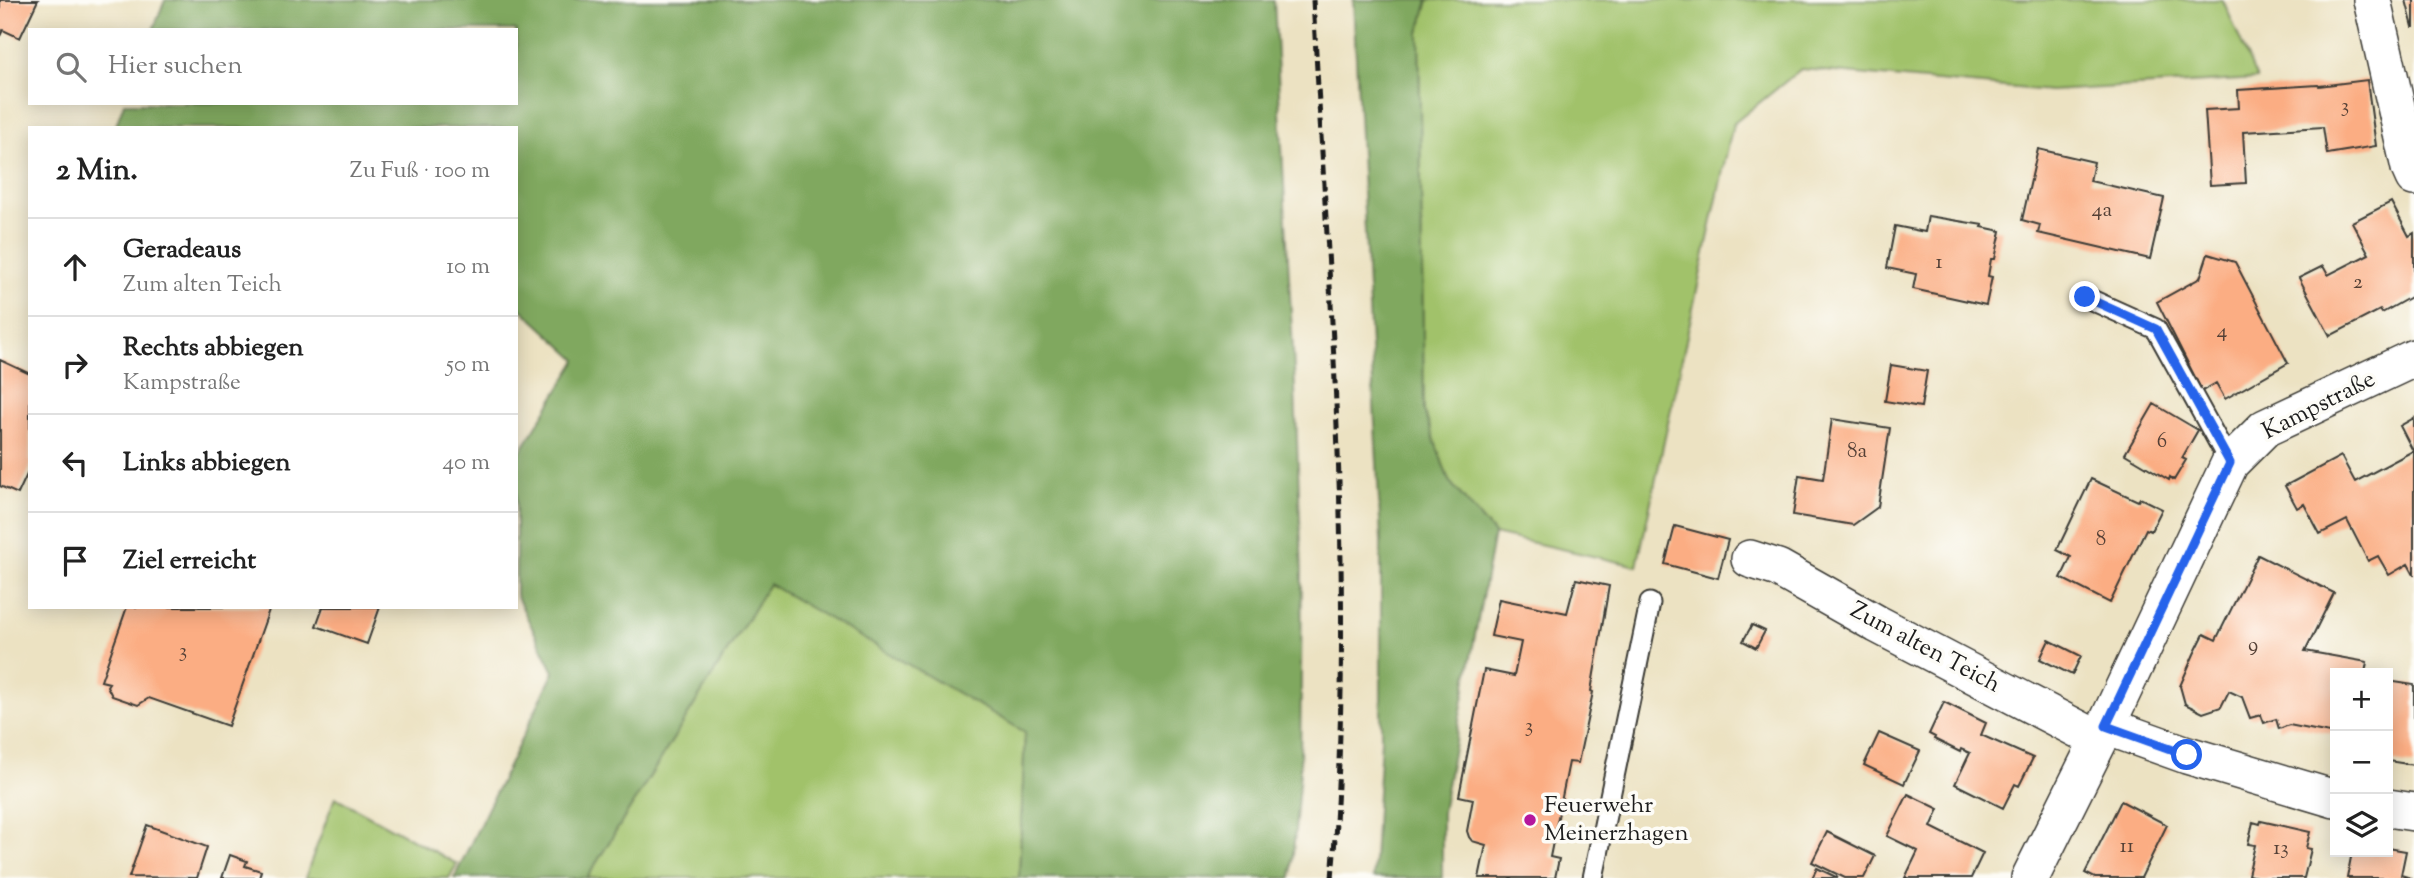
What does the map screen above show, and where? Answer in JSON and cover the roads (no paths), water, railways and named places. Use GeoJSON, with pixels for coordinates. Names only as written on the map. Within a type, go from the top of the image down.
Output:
{"type":"FeatureCollection","features":[{"type":"Feature","properties":{"kind":"street"},"geometry":{"type":"LineString","coordinates":[[2372,0],[2414,177]]}},
{"type":"Feature","properties":{"kind":"street","name":"Kampstraße"},"geometry":{"type":"LineString","coordinates":[[2030,878],[2103,733],[2230,463],[2265,428],[2414,358]]}},
{"type":"Feature","properties":{"kind":"street","name":"Zum alten Teich"},"geometry":{"type":"LineString","coordinates":[[1751,559],[1778,568],[1877,624],[2103,733],[2330,798]]}},
{"type":"Feature","properties":{"kind":"street"},"geometry":{"type":"LineString","coordinates":[[2393,809],[2414,812]]}},
{"type":"Feature","properties":{"kind":"lane"},"geometry":{"type":"LineString","coordinates":[[2085,297],[2156,329],[2230,463]]}},
{"type":"Feature","properties":{"kind":"lane"},"geometry":{"type":"LineString","coordinates":[[1593,878],[1650,603]]}},
{"type":"Feature","properties":{"kind":"railway"},"geometry":{"type":"LineString","coordinates":[[1313,0],[1338,439],[1341,549],[1339,768],[1332,878]]}},
{"type":"Feature","properties":{"kind":"place","name":"Feuerwehr Meinerzhagen"},"geometry":{"type":"Point","coordinates":[1530,820]}}]}
